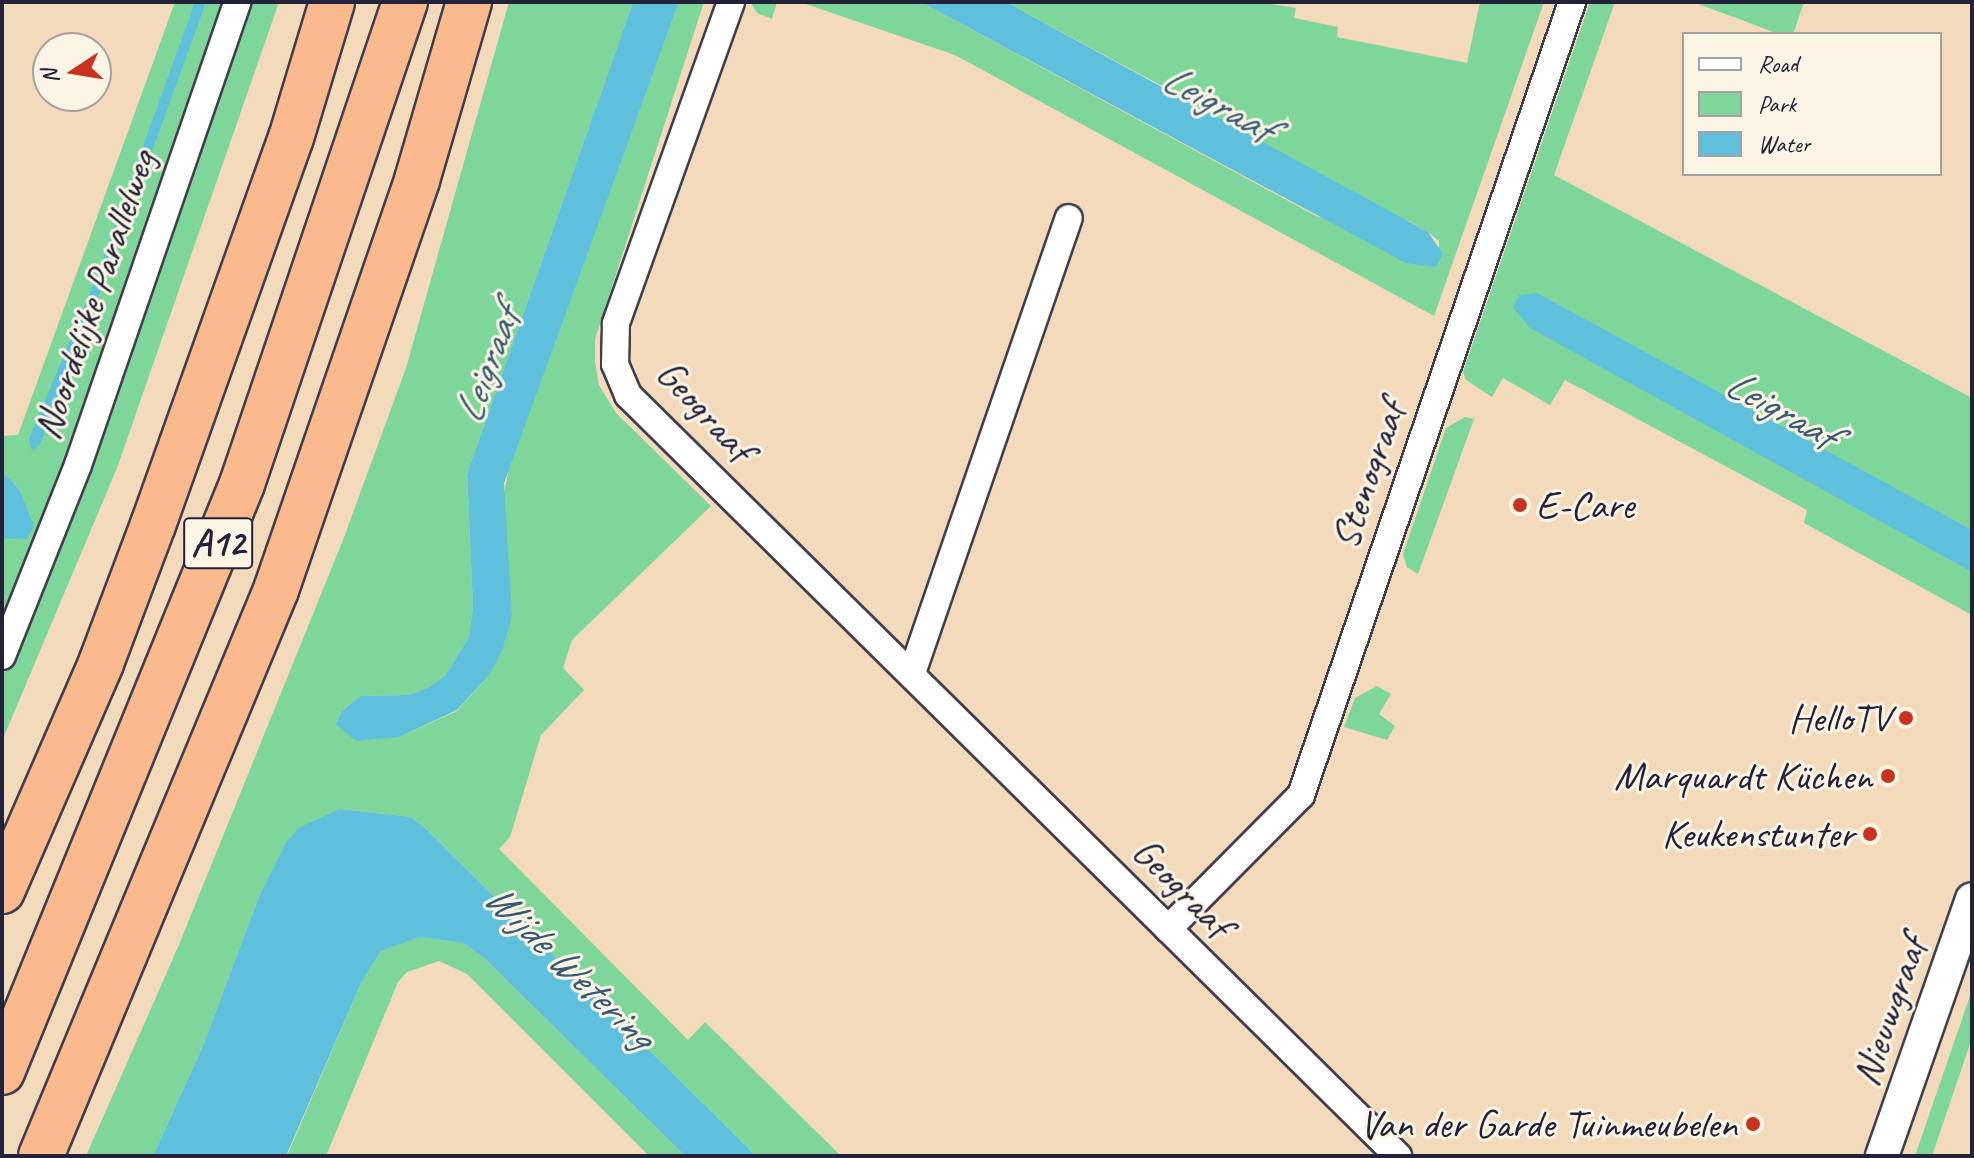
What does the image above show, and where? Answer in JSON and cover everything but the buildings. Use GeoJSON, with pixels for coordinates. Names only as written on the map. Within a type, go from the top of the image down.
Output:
{"type":"FeatureCollection","features":[{"type":"Feature","properties":{"kind":"highway","name":"A12"},"geometry":{"type":"LineString","coordinates":[[2,891],[101,663],[291,138],[332,2]]}},
{"type":"Feature","properties":{"kind":"highway","name":"A12"},"geometry":{"type":"LineString","coordinates":[[2,1072],[242,484],[405,2]]}},
{"type":"Feature","properties":{"kind":"highway","name":"A12"},"geometry":{"type":"LineString","coordinates":[[41,1156],[276,590],[417,180],[469,2]]}},
{"type":"Feature","properties":{"kind":"highway","name":"A12"},"geometry":{"type":"LineString","coordinates":[[2,829],[101,663]]}},
{"type":"Feature","properties":{"kind":"highway","name":"A12"},"geometry":{"type":"LineString","coordinates":[[33,1156],[69,1083]]}},
{"type":"Feature","properties":{"kind":"street","name":"Noordelijke Parallelweg"},"geometry":{"type":"LineString","coordinates":[[2,656],[78,465],[237,2]]}},
{"type":"Feature","properties":{"kind":"street","name":"Geograaf"},"geometry":{"type":"LineString","coordinates":[[731,2],[616,324],[615,364],[628,395],[1398,1156]]}},
{"type":"Feature","properties":{"kind":"street","name":"Stenograaf"},"geometry":{"type":"LineString","coordinates":[[1168,929],[1301,795],[1572,2]]}},
{"type":"Feature","properties":{"kind":"street"},"geometry":{"type":"LineString","coordinates":[[912,673],[1069,218]]}},
{"type":"Feature","properties":{"kind":"street","name":"Nieuwgraaf"},"geometry":{"type":"LineString","coordinates":[[1885,1154],[1972,899]]}},
{"type":"Feature","properties":{"kind":"green space"},"geometry":{"type":"Polygon","coordinates":[[[175,2],[228,2],[2,638],[2,538],[22,537],[29,524],[19,489],[2,471],[2,436],[18,435],[175,2]]]}},
{"type":"Feature","properties":{"kind":"green space"},"geometry":{"type":"Polygon","coordinates":[[[243,2],[279,2],[117,468],[2,741],[2,668],[243,2]]]}},
{"type":"Feature","properties":{"kind":"green space"},"geometry":{"type":"Polygon","coordinates":[[[509,2],[633,2],[467,474],[473,607],[469,637],[445,676],[427,688],[409,695],[360,696],[341,712],[336,724],[368,737],[399,737],[457,711],[490,674],[512,616],[503,498],[510,463],[679,2],[704,2],[595,339],[595,362],[599,385],[616,413],[711,506],[572,640],[563,668],[584,690],[541,735],[510,837],[499,849],[688,1040],[705,1022],[841,1156],[756,1156],[426,829],[411,817],[340,809],[286,842],[260,894],[202,1048],[153,1156],[86,1156],[178,947],[343,540],[406,368],[509,2]]]}},
{"type":"Feature","properties":{"kind":"green space"},"geometry":{"type":"Polygon","coordinates":[[[750,2],[777,2],[772,19],[757,13],[750,2]]]}},
{"type":"Feature","properties":{"kind":"green space"},"geometry":{"type":"Polygon","coordinates":[[[800,2],[921,2],[1316,216],[1439,252],[1439,241],[1409,221],[1395,223],[1177,94],[1006,2],[1260,2],[1296,8],[1294,18],[1338,27],[1337,37],[1467,63],[1480,2],[1544,2],[1434,316],[955,55],[800,2]]]}},
{"type":"Feature","properties":{"kind":"green space"},"geometry":{"type":"Polygon","coordinates":[[[1590,2],[1615,2],[1554,175],[1972,398],[1972,530],[1519,296],[1513,307],[1972,572],[1972,615],[1804,523],[1807,510],[1565,380],[1550,405],[1503,378],[1492,397],[1466,380],[1463,372],[1590,2]]]}},
{"type":"Feature","properties":{"kind":"green space"},"geometry":{"type":"Polygon","coordinates":[[[1693,2],[1804,2],[1794,32],[1774,32],[1693,2]]]}},
{"type":"Feature","properties":{"kind":"green space"},"geometry":{"type":"Polygon","coordinates":[[[1465,417],[1474,419],[1418,574],[1407,567],[1403,554],[1446,428],[1465,417]]]}},
{"type":"Feature","properties":{"kind":"green space"},"geometry":{"type":"Polygon","coordinates":[[[1377,686],[1391,694],[1379,714],[1395,726],[1387,740],[1344,727],[1355,698],[1377,686]]]}},
{"type":"Feature","properties":{"kind":"green space"},"geometry":{"type":"Polygon","coordinates":[[[420,937],[463,943],[484,958],[685,1156],[649,1156],[467,974],[439,961],[407,972],[398,982],[326,1156],[287,1156],[361,983],[381,951],[420,937]]]}},
{"type":"Feature","properties":{"kind":"green space"},"geometry":{"type":"Polygon","coordinates":[[[1972,990],[1972,1038],[1932,1156],[1915,1156],[1972,990]]]}},
{"type":"Feature","properties":{"kind":"water"},"geometry":{"type":"Polygon","coordinates":[[[195,2],[206,2],[114,257],[40,444],[32,451],[29,439],[94,283],[195,2]]]}},
{"type":"Feature","properties":{"kind":"water"},"geometry":{"type":"Polygon","coordinates":[[[633,2],[679,2],[504,483],[512,616],[503,648],[490,674],[457,710],[399,737],[356,741],[336,724],[341,712],[360,696],[409,695],[427,688],[445,676],[469,637],[473,607],[467,474],[633,2]]]}},
{"type":"Feature","properties":{"kind":"water"},"geometry":{"type":"Polygon","coordinates":[[[921,2],[1006,2],[1428,232],[1443,254],[1436,267],[1406,263],[921,2]]]}},
{"type":"Feature","properties":{"kind":"water"},"geometry":{"type":"Polygon","coordinates":[[[1537,293],[1972,530],[1972,572],[1530,328],[1513,307],[1519,295],[1537,293]]]}},
{"type":"Feature","properties":{"kind":"water"},"geometry":{"type":"Polygon","coordinates":[[[2,471],[19,489],[34,526],[27,539],[2,538],[2,471]]]}},
{"type":"Feature","properties":{"kind":"water"},"geometry":{"type":"Polygon","coordinates":[[[340,809],[411,817],[426,829],[756,1156],[685,1156],[484,958],[463,943],[420,937],[381,951],[361,983],[286,1156],[153,1156],[202,1048],[260,894],[286,842],[300,827],[340,809]]]}},
{"type":"Feature","properties":{"kind":"place","name":"E-Care"},"geometry":{"type":"Point","coordinates":[1520,505]}},
{"type":"Feature","properties":{"kind":"place","name":"HelloTV"},"geometry":{"type":"Point","coordinates":[1906,718]}},
{"type":"Feature","properties":{"kind":"place","name":"Marquardt Küchen"},"geometry":{"type":"Point","coordinates":[1888,776]}},
{"type":"Feature","properties":{"kind":"place","name":"Keukenstunter"},"geometry":{"type":"Point","coordinates":[1870,834]}},
{"type":"Feature","properties":{"kind":"place","name":"Van der Garde Tuinmeubelen"},"geometry":{"type":"Point","coordinates":[1753,1124]}},
{"type":"Feature","properties":{"kind":"water label","name":"Leigraaf"},"geometry":{"type":"Point","coordinates":[1217,103]}},
{"type":"Feature","properties":{"kind":"water label","name":"Leigraaf"},"geometry":{"type":"Point","coordinates":[487,366]}},
{"type":"Feature","properties":{"kind":"water label","name":"Leigraaf"},"geometry":{"type":"Point","coordinates":[1780,409]}},
{"type":"Feature","properties":{"kind":"water label","name":"Wijde Wetering"},"geometry":{"type":"Point","coordinates":[569,966]}}]}
